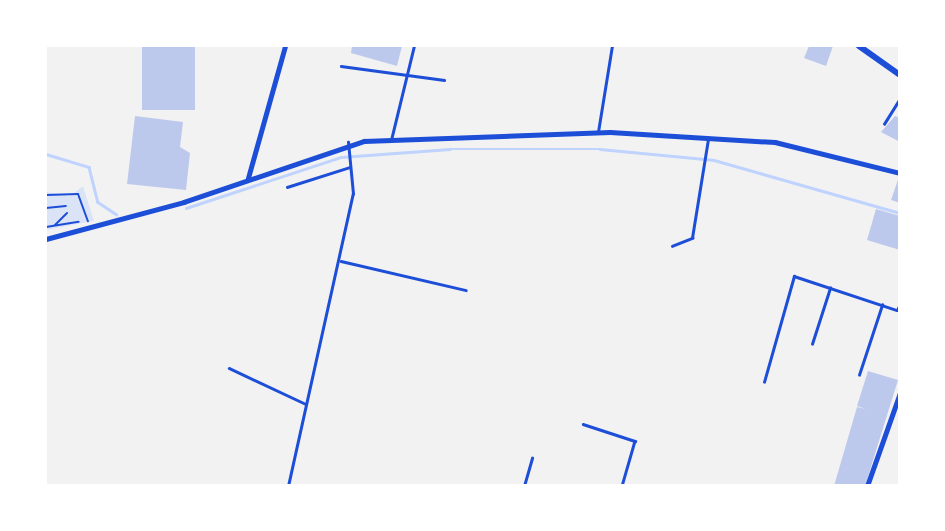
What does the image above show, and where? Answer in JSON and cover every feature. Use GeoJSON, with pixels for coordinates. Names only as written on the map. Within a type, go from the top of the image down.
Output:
{"type":"FeatureCollection","features":[{"type":"Feature","properties":{"kind":"street"},"geometry":{"type":"LineString","coordinates":[[248,178],[285,46]]}},
{"type":"Feature","properties":{"kind":"street"},"geometry":{"type":"LineString","coordinates":[[859,46],[900,75]]}},
{"type":"Feature","properties":{"kind":"street"},"geometry":{"type":"LineString","coordinates":[[46,239],[248,178],[348,142],[598,132],[775,142],[900,173]]}},
{"type":"Feature","properties":{"kind":"street"},"geometry":{"type":"LineString","coordinates":[[867,485],[900,393]]}},
{"type":"Feature","properties":{"kind":"lane"},"geometry":{"type":"LineString","coordinates":[[391,140],[414,46]]}},
{"type":"Feature","properties":{"kind":"lane"},"geometry":{"type":"LineString","coordinates":[[598,132],[612,46]]}},
{"type":"Feature","properties":{"kind":"lane"},"geometry":{"type":"LineString","coordinates":[[341,66],[408,72],[444,80]]}},
{"type":"Feature","properties":{"kind":"lane"},"geometry":{"type":"LineString","coordinates":[[884,124],[900,98]]}},
{"type":"Feature","properties":{"kind":"lane"},"geometry":{"type":"LineString","coordinates":[[672,246],[692,238],[708,139]]}},
{"type":"Feature","properties":{"kind":"lane"},"geometry":{"type":"LineString","coordinates":[[288,485],[341,261],[353,194],[348,142]]}},
{"type":"Feature","properties":{"kind":"lane"},"geometry":{"type":"LineString","coordinates":[[287,187],[350,167]]}},
{"type":"Feature","properties":{"kind":"lane"},"geometry":{"type":"LineString","coordinates":[[341,261],[466,290]]}},
{"type":"Feature","properties":{"kind":"lane"},"geometry":{"type":"LineString","coordinates":[[764,382],[794,276],[897,310],[900,304]]}},
{"type":"Feature","properties":{"kind":"lane"},"geometry":{"type":"LineString","coordinates":[[813,344],[830,288]]}},
{"type":"Feature","properties":{"kind":"lane"},"geometry":{"type":"LineString","coordinates":[[859,375],[882,305]]}},
{"type":"Feature","properties":{"kind":"lane"},"geometry":{"type":"LineString","coordinates":[[229,368],[306,404]]}},
{"type":"Feature","properties":{"kind":"lane"},"geometry":{"type":"LineString","coordinates":[[583,424],[635,441],[622,485]]}},
{"type":"Feature","properties":{"kind":"lane"},"geometry":{"type":"LineString","coordinates":[[524,485],[532,458]]}},
{"type":"Feature","properties":{"kind":"path"},"geometry":{"type":"LineString","coordinates":[[46,195],[78,194],[90,219],[54,228],[46,227]]}},
{"type":"Feature","properties":{"kind":"path"},"geometry":{"type":"LineString","coordinates":[[46,208],[66,206]]}},
{"type":"Feature","properties":{"kind":"path"},"geometry":{"type":"LineString","coordinates":[[54,228],[67,212]]}},
{"type":"Feature","properties":{"kind":"shaded area"},"geometry":{"type":"Polygon","coordinates":[[[83,186],[94,221],[46,230],[46,192],[70,196],[83,186]]]}},
{"type":"Feature","properties":{"kind":"building"},"geometry":{"type":"Polygon","coordinates":[[[142,46],[195,46],[195,110],[142,110],[142,46]]]}},
{"type":"Feature","properties":{"kind":"building"},"geometry":{"type":"Polygon","coordinates":[[[352,46],[402,46],[397,66],[351,53],[352,46]]]}},
{"type":"Feature","properties":{"kind":"building"},"geometry":{"type":"Polygon","coordinates":[[[809,46],[833,46],[826,66],[804,58],[809,46]]]}},
{"type":"Feature","properties":{"kind":"building"},"geometry":{"type":"Polygon","coordinates":[[[135,116],[183,122],[180,147],[190,153],[186,190],[127,184],[135,116]]]}},
{"type":"Feature","properties":{"kind":"building"},"geometry":{"type":"Polygon","coordinates":[[[895,116],[900,118],[900,142],[881,132],[895,116]]]}},
{"type":"Feature","properties":{"kind":"building"},"geometry":{"type":"Polygon","coordinates":[[[900,174],[900,203],[891,200],[900,174]]]}},
{"type":"Feature","properties":{"kind":"building"},"geometry":{"type":"Polygon","coordinates":[[[876,209],[900,216],[900,250],[867,240],[876,209]]]}},
{"type":"Feature","properties":{"kind":"building"},"geometry":{"type":"Polygon","coordinates":[[[868,371],[898,380],[865,486],[834,486],[857,407],[866,409],[857,406],[868,371]]]}},
{"type":"Feature","properties":{"kind":"waterway"},"geometry":{"type":"LineString","coordinates":[[186,208],[341,157],[450,149],[600,149],[714,160],[900,213]]}},
{"type":"Feature","properties":{"kind":"waterway"},"geometry":{"type":"LineString","coordinates":[[46,154],[89,167],[98,202],[116,214]]}}]}
